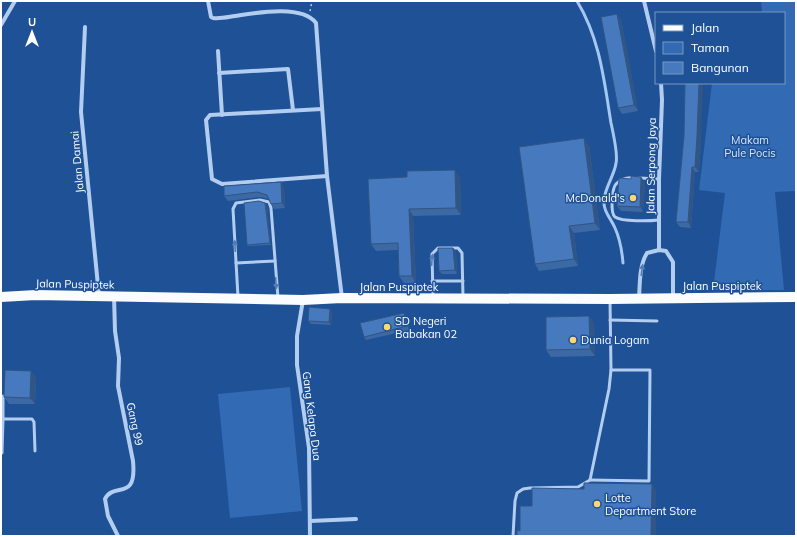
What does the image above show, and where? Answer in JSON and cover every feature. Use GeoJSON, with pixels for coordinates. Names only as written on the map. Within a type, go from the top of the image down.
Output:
{"type":"FeatureCollection","features":[{"type":"Feature","properties":{"kind":"main road","name":"Jalan Puspiptek"},"geometry":{"type":"LineString","coordinates":[[1,296],[114,296],[303,300],[342,298],[639,299],[796,297]]}},
{"type":"Feature","properties":{"kind":"street"},"geometry":{"type":"LineString","coordinates":[[1,25],[15,1]]}},
{"type":"Feature","properties":{"kind":"street"},"geometry":{"type":"LineString","coordinates":[[208,1],[211,17],[215,18],[270,12],[298,12],[314,20],[316,25],[327,176],[342,298]]}},
{"type":"Feature","properties":{"kind":"street"},"geometry":{"type":"LineString","coordinates":[[644,1],[655,47]]}},
{"type":"Feature","properties":{"kind":"street","name":"Jalan Damai"},"geometry":{"type":"LineString","coordinates":[[85,27],[81,112],[99,296]]}},
{"type":"Feature","properties":{"kind":"street"},"geometry":{"type":"LineString","coordinates":[[218,51],[222,114]]}},
{"type":"Feature","properties":{"kind":"street"},"geometry":{"type":"LineString","coordinates":[[219,73],[288,69],[293,110]]}},
{"type":"Feature","properties":{"kind":"street","name":"Jalan Serpong Jaya"},"geometry":{"type":"LineString","coordinates":[[659,250],[661,84]]}},
{"type":"Feature","properties":{"kind":"street"},"geometry":{"type":"LineString","coordinates":[[322,108],[210,115],[206,120],[212,179],[214,181],[222,184],[327,176]]}},
{"type":"Feature","properties":{"kind":"street"},"geometry":{"type":"LineString","coordinates":[[639,299],[644,258],[647,253],[659,250],[666,251],[673,262],[673,298]]}},
{"type":"Feature","properties":{"kind":"street","name":"Gang 99"},"geometry":{"type":"LineString","coordinates":[[114,296],[115,331],[119,358],[118,386],[134,473],[132,484],[126,488],[107,495],[105,499],[108,516],[118,536]]}},
{"type":"Feature","properties":{"kind":"street","name":"Gang Kelapa Dua"},"geometry":{"type":"LineString","coordinates":[[303,300],[297,336],[297,365],[309,448],[310,536]]}},
{"type":"Feature","properties":{"kind":"street"},"geometry":{"type":"LineString","coordinates":[[310,521],[356,519]]}},
{"type":"Feature","properties":{"kind":"lane"},"geometry":{"type":"LineString","coordinates":[[659,179],[628,177],[620,180],[614,187],[612,209],[615,217],[642,221],[659,220]]}},
{"type":"Feature","properties":{"kind":"lane"},"geometry":{"type":"LineString","coordinates":[[238,299],[233,209],[236,203],[260,200],[268,202],[271,208],[278,299]]}},
{"type":"Feature","properties":{"kind":"lane"},"geometry":{"type":"LineString","coordinates":[[433,299],[432,257],[434,251],[438,248],[458,248],[462,253],[463,299]]}},
{"type":"Feature","properties":{"kind":"lane"},"geometry":{"type":"LineString","coordinates":[[236,263],[275,261]]}},
{"type":"Feature","properties":{"kind":"lane"},"geometry":{"type":"LineString","coordinates":[[432,281],[463,281]]}},
{"type":"Feature","properties":{"kind":"lane"},"geometry":{"type":"LineString","coordinates":[[590,480],[609,389],[611,370],[610,299]]}},
{"type":"Feature","properties":{"kind":"lane"},"geometry":{"type":"LineString","coordinates":[[610,320],[657,321]]}},
{"type":"Feature","properties":{"kind":"lane"},"geometry":{"type":"LineString","coordinates":[[513,536],[516,493],[523,489],[578,487],[590,480],[649,481],[650,370],[611,370]]}},
{"type":"Feature","properties":{"kind":"lane"},"geometry":{"type":"LineString","coordinates":[[2,453],[3,396]]}},
{"type":"Feature","properties":{"kind":"lane"},"geometry":{"type":"LineString","coordinates":[[2,419],[30,418],[34,420],[35,451]]}},
{"type":"Feature","properties":{"kind":"path"},"geometry":{"type":"LineString","coordinates":[[309,17],[312,1]]}},
{"type":"Feature","properties":{"kind":"green space","name":"Makam Pule Pocis"},"geometry":{"type":"Polygon","coordinates":[[[761,1],[796,1],[796,191],[775,192],[784,290],[713,290],[725,193],[699,190],[712,84],[785,84],[785,12],[762,12],[761,1]]]}},
{"type":"Feature","properties":{"kind":"green space"},"geometry":{"type":"Polygon","coordinates":[[[290,387],[302,511],[230,518],[218,394],[290,387]]]}},
{"type":"Feature","properties":{"kind":"building"},"geometry":{"type":"Polygon","coordinates":[[[617,14],[634,105],[618,108],[601,17],[617,14]]]}},
{"type":"Feature","properties":{"kind":"building"},"geometry":{"type":"Polygon","coordinates":[[[685,84],[699,84],[695,167],[692,167],[688,222],[676,222],[684,136],[685,84]]]}},
{"type":"Feature","properties":{"kind":"building"},"geometry":{"type":"Polygon","coordinates":[[[584,138],[595,223],[569,226],[574,259],[535,264],[519,147],[584,138]]]}},
{"type":"Feature","properties":{"kind":"building"},"geometry":{"type":"Polygon","coordinates":[[[455,170],[456,208],[409,209],[412,276],[399,276],[398,243],[371,244],[368,179],[407,177],[407,171],[455,170]]]}},
{"type":"Feature","properties":{"kind":"building","name":"McDonald's"},"geometry":{"type":"Polygon","coordinates":[[[631,176],[641,177],[640,207],[617,206],[619,178],[631,179],[631,176]]]}},
{"type":"Feature","properties":{"kind":"building"},"geometry":{"type":"Polygon","coordinates":[[[281,182],[282,203],[271,204],[267,195],[257,192],[224,196],[224,186],[281,182]]]}},
{"type":"Feature","properties":{"kind":"building"},"geometry":{"type":"Polygon","coordinates":[[[259,201],[265,203],[270,243],[247,245],[244,203],[259,201]]]}},
{"type":"Feature","properties":{"kind":"building"},"geometry":{"type":"Polygon","coordinates":[[[438,248],[453,248],[455,270],[439,271],[438,248]]]}},
{"type":"Feature","properties":{"kind":"building"},"geometry":{"type":"Polygon","coordinates":[[[309,307],[330,309],[329,322],[308,321],[309,307]]]}},
{"type":"Feature","properties":{"kind":"building"},"geometry":{"type":"Polygon","coordinates":[[[404,313],[407,326],[364,337],[360,323],[404,313]]]}},
{"type":"Feature","properties":{"kind":"building","name":"Dunia Logam"},"geometry":{"type":"Polygon","coordinates":[[[589,316],[590,349],[546,350],[546,317],[589,316]]]}},
{"type":"Feature","properties":{"kind":"building"},"geometry":{"type":"Polygon","coordinates":[[[5,370],[31,371],[30,398],[4,397],[5,370]]]}},
{"type":"Feature","properties":{"kind":"building","name":"Lotte Department Store"},"geometry":{"type":"Polygon","coordinates":[[[584,483],[652,484],[651,536],[517,536],[517,530],[520,531],[520,506],[532,506],[532,488],[584,489],[584,483]]]}},
{"type":"Feature","properties":{"kind":"waterway"},"geometry":{"type":"LineString","coordinates":[[577,1],[585,15],[596,45],[615,143],[615,167],[605,195],[604,204],[618,236],[623,263]]}},
{"type":"Feature","properties":{"kind":"place","name":"McDonald's"},"geometry":{"type":"Point","coordinates":[633,198]}},
{"type":"Feature","properties":{"kind":"place","name":"SD Negeri Babakan 02"},"geometry":{"type":"Point","coordinates":[387,327]}},
{"type":"Feature","properties":{"kind":"place","name":"Dunia Logam"},"geometry":{"type":"Point","coordinates":[573,340]}},
{"type":"Feature","properties":{"kind":"place","name":"Lotte Department Store"},"geometry":{"type":"Point","coordinates":[597,504]}}]}
